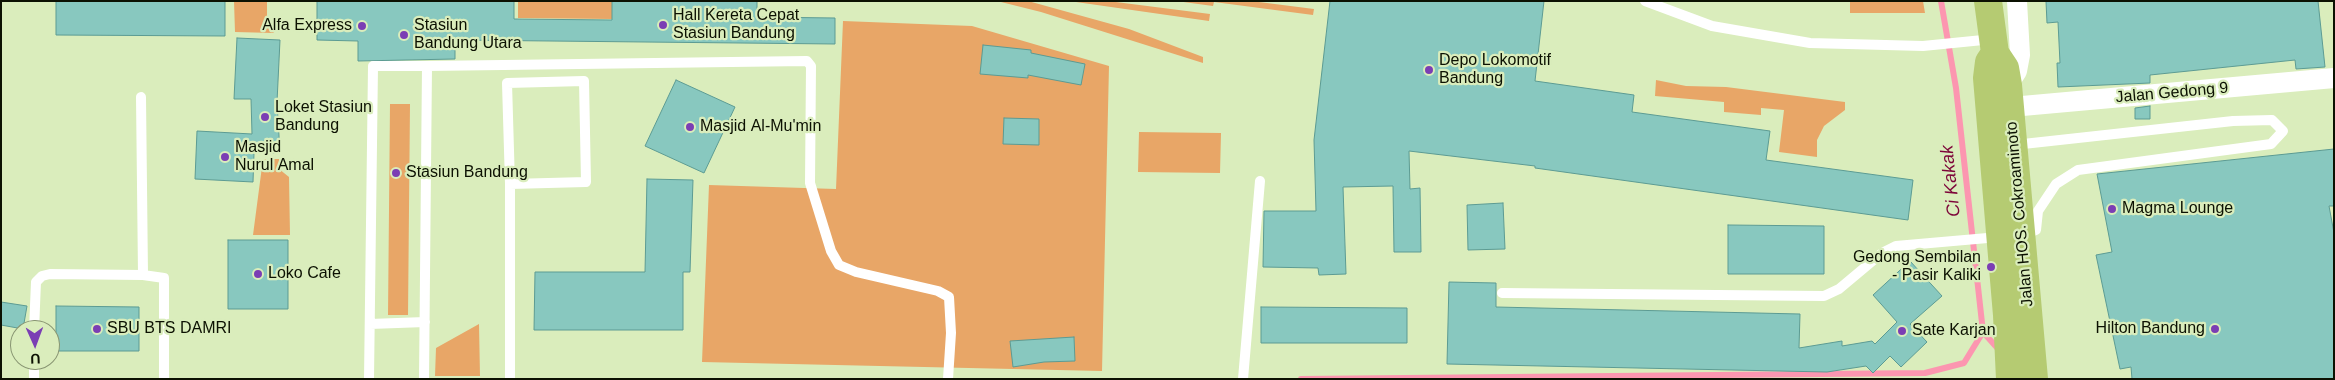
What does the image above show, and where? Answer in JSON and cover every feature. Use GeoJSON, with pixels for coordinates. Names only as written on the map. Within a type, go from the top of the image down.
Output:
{"type":"FeatureCollection","features":[{"type":"Feature","properties":{"kind":"main road","name":"Jalan HOS. Cokroaminoto"},"geometry":{"type":"LineString","coordinates":[[1988,1],[1988,78],[2003,146]]}},
{"type":"Feature","properties":{"kind":"main road","name":"Jalan HOS. Cokroaminoto"},"geometry":{"type":"LineString","coordinates":[[1987,44],[2005,68],[2010,96],[2003,146],[2002,237],[2010,350],[2010,379]]}},
{"type":"Feature","properties":{"kind":"main road","name":"Jalan HOS. Cokroaminoto"},"geometry":{"type":"LineString","coordinates":[[2002,237],[2034,379]]}},
{"type":"Feature","properties":{"kind":"street"},"geometry":{"type":"LineString","coordinates":[[2010,96],[2020,55],[2017,1]]}},
{"type":"Feature","properties":{"kind":"street","name":"Jalan Gedong 9"},"geometry":{"type":"LineString","coordinates":[[2010,96],[2334,78]]}},
{"type":"Feature","properties":{"kind":"lane"},"geometry":{"type":"LineString","coordinates":[[1645,1],[1712,26],[1810,44],[1932,46],[1987,44]]}},
{"type":"Feature","properties":{"kind":"lane"},"geometry":{"type":"LineString","coordinates":[[369,379],[372,66],[807,61],[812,66],[810,183],[831,251],[840,265],[856,272],[938,290],[949,297],[951,333],[948,379]]}},
{"type":"Feature","properties":{"kind":"lane"},"geometry":{"type":"LineString","coordinates":[[424,379],[427,66]]}},
{"type":"Feature","properties":{"kind":"lane"},"geometry":{"type":"LineString","coordinates":[[510,184],[586,182],[584,81],[507,83],[510,184],[510,379]]}},
{"type":"Feature","properties":{"kind":"lane"},"geometry":{"type":"LineString","coordinates":[[141,97],[144,276]]}},
{"type":"Feature","properties":{"kind":"lane"},"geometry":{"type":"LineString","coordinates":[[1502,293],[1824,296],[1839,289],[1882,253],[1896,246],[2002,237],[2036,230],[2038,211],[2056,184],[2078,170],[2271,144],[2283,131],[2272,120],[2233,122],[2003,146]]}},
{"type":"Feature","properties":{"kind":"lane"},"geometry":{"type":"LineString","coordinates":[[1243,379],[1260,181]]}},
{"type":"Feature","properties":{"kind":"lane"},"geometry":{"type":"LineString","coordinates":[[34,320],[36,282],[42,276],[50,274],[164,278],[164,379]]}},
{"type":"Feature","properties":{"kind":"lane"},"geometry":{"type":"LineString","coordinates":[[370,324],[425,322]]}},
{"type":"Feature","properties":{"kind":"shaded area"},"geometry":{"type":"Polygon","coordinates":[[[234,1],[267,1],[267,22],[274,33],[235,32],[234,1]]]}},
{"type":"Feature","properties":{"kind":"shaded area"},"geometry":{"type":"Polygon","coordinates":[[[518,1],[612,1],[612,19],[518,18],[518,1]]]}},
{"type":"Feature","properties":{"kind":"shaded area"},"geometry":{"type":"Polygon","coordinates":[[[997,1],[1028,1],[1129,29],[1203,57],[1203,63],[1041,12],[997,1]]]}},
{"type":"Feature","properties":{"kind":"shaded area"},"geometry":{"type":"Polygon","coordinates":[[[1069,1],[1108,1],[1210,14],[1209,21],[1069,1]]]}},
{"type":"Feature","properties":{"kind":"shaded area"},"geometry":{"type":"Polygon","coordinates":[[[1176,1],[1251,1],[1314,9],[1313,15],[1214,2],[1213,6],[1176,1]]]}},
{"type":"Feature","properties":{"kind":"shaded area"},"geometry":{"type":"Polygon","coordinates":[[[1850,1],[1923,1],[1925,13],[1850,13],[1850,1]]]}},
{"type":"Feature","properties":{"kind":"shaded area"},"geometry":{"type":"Polygon","coordinates":[[[843,21],[972,26],[1109,66],[1102,371],[702,362],[709,185],[836,189],[843,21]]]}},
{"type":"Feature","properties":{"kind":"shaded area"},"geometry":{"type":"Polygon","coordinates":[[[1656,80],[1686,86],[1726,87],[1845,102],[1845,110],[1824,126],[1817,140],[1817,157],[1779,152],[1784,110],[1761,108],[1761,115],[1724,112],[1724,102],[1655,96],[1656,80]]]}},
{"type":"Feature","properties":{"kind":"shaded area"},"geometry":{"type":"Polygon","coordinates":[[[390,104],[410,104],[408,315],[388,315],[390,104]]]}},
{"type":"Feature","properties":{"kind":"shaded area"},"geometry":{"type":"Polygon","coordinates":[[[1139,132],[1221,133],[1220,173],[1138,172],[1139,132]]]}},
{"type":"Feature","properties":{"kind":"shaded area"},"geometry":{"type":"Polygon","coordinates":[[[263,159],[279,159],[279,169],[289,177],[290,235],[253,235],[263,159]]]}},
{"type":"Feature","properties":{"kind":"shaded area"},"geometry":{"type":"Polygon","coordinates":[[[479,324],[480,376],[435,376],[436,348],[479,324]]]}},
{"type":"Feature","properties":{"kind":"building"},"geometry":{"type":"Polygon","coordinates":[[[56,1],[225,1],[225,36],[56,35],[56,1]]]}},
{"type":"Feature","properties":{"kind":"building"},"geometry":{"type":"Polygon","coordinates":[[[317,1],[514,1],[514,19],[612,20],[612,1],[757,1],[757,17],[835,18],[835,44],[455,40],[455,59],[358,61],[358,41],[317,40],[317,1]]]}},
{"type":"Feature","properties":{"kind":"building"},"geometry":{"type":"Polygon","coordinates":[[[1330,1],[1544,1],[1535,81],[1634,95],[1632,112],[1770,131],[1766,160],[1913,180],[1908,220],[1535,168],[1535,166],[1409,151],[1410,189],[1420,188],[1421,252],[1394,252],[1393,186],[1343,187],[1346,274],[1319,275],[1318,268],[1263,267],[1264,211],[1316,211],[1314,140],[1330,1]]]}},
{"type":"Feature","properties":{"kind":"building"},"geometry":{"type":"Polygon","coordinates":[[[2046,1],[2318,1],[2325,67],[2296,69],[2295,60],[2150,75],[2150,83],[2058,87],[2057,63],[2060,63],[2058,22],[2047,23],[2046,1]]]}},
{"type":"Feature","properties":{"kind":"building"},"geometry":{"type":"Polygon","coordinates":[[[237,38],[280,40],[277,102],[280,153],[254,153],[253,182],[195,179],[197,131],[252,134],[251,99],[234,99],[237,38]]]}},
{"type":"Feature","properties":{"kind":"building"},"geometry":{"type":"Polygon","coordinates":[[[983,45],[1031,50],[1031,53],[1085,64],[1081,85],[1028,75],[1028,78],[980,74],[983,45]]]}},
{"type":"Feature","properties":{"kind":"building","name":"Masjid Al-Mu'min"},"geometry":{"type":"Polygon","coordinates":[[[676,80],[735,107],[704,173],[645,146],[676,80]]]}},
{"type":"Feature","properties":{"kind":"building"},"geometry":{"type":"Polygon","coordinates":[[[2150,106],[2150,119],[2135,119],[2135,108],[2150,106]]]}},
{"type":"Feature","properties":{"kind":"building"},"geometry":{"type":"Polygon","coordinates":[[[1004,118],[1039,119],[1039,145],[1003,144],[1004,118]]]}},
{"type":"Feature","properties":{"kind":"building"},"geometry":{"type":"Polygon","coordinates":[[[2334,149],[2334,206],[2329,206],[2334,233],[2334,379],[2132,379],[2131,367],[2120,369],[2096,255],[2112,252],[2097,174],[2334,149]]]}},
{"type":"Feature","properties":{"kind":"building"},"geometry":{"type":"Polygon","coordinates":[[[647,179],[693,180],[690,272],[683,272],[683,330],[534,330],[535,272],[645,272],[647,179]]]}},
{"type":"Feature","properties":{"kind":"building"},"geometry":{"type":"Polygon","coordinates":[[[1503,203],[1505,249],[1468,250],[1467,205],[1503,203]]]}},
{"type":"Feature","properties":{"kind":"building"},"geometry":{"type":"Polygon","coordinates":[[[1728,225],[1824,226],[1824,274],[1728,274],[1728,225]]]}},
{"type":"Feature","properties":{"kind":"building","name":"Loko Cafe"},"geometry":{"type":"Polygon","coordinates":[[[228,240],[288,240],[288,309],[228,309],[228,240]]]}},
{"type":"Feature","properties":{"kind":"building"},"geometry":{"type":"Polygon","coordinates":[[[1910,261],[1942,296],[1910,324],[1927,342],[1901,367],[1890,356],[1873,373],[1866,366],[1827,372],[1447,364],[1449,282],[1496,283],[1496,307],[1800,314],[1799,348],[1842,341],[1842,346],[1872,341],[1875,344],[1897,322],[1873,295],[1910,261]]]}},
{"type":"Feature","properties":{"kind":"building"},"geometry":{"type":"Polygon","coordinates":[[[1,302],[27,306],[25,320],[10,320],[10,327],[1,325],[1,302]]]}},
{"type":"Feature","properties":{"kind":"building","name":"SBU BTS DAMRI"},"geometry":{"type":"Polygon","coordinates":[[[56,306],[139,307],[139,351],[60,351],[60,320],[56,320],[56,306]]]}},
{"type":"Feature","properties":{"kind":"building"},"geometry":{"type":"Polygon","coordinates":[[[1261,307],[1407,308],[1407,343],[1261,343],[1261,307]]]}},
{"type":"Feature","properties":{"kind":"building"},"geometry":{"type":"Polygon","coordinates":[[[1074,337],[1075,361],[1044,362],[1013,367],[1010,341],[1074,337]]]}},
{"type":"Feature","properties":{"kind":"waterway","name":"Ci Kakak"},"geometry":{"type":"LineString","coordinates":[[1941,1],[1956,88],[1983,332],[2000,351]]}},
{"type":"Feature","properties":{"kind":"waterway"},"geometry":{"type":"LineString","coordinates":[[1301,379],[1925,373],[1964,363],[1983,332]]}},
{"type":"Feature","properties":{"kind":"place","name":"Hall Kereta Cepat Stasiun Bandung"},"geometry":{"type":"Point","coordinates":[663,25]}},
{"type":"Feature","properties":{"kind":"place","name":"Alfa Express"},"geometry":{"type":"Point","coordinates":[362,26]}},
{"type":"Feature","properties":{"kind":"place","name":"Stasiun Bandung Utara"},"geometry":{"type":"Point","coordinates":[404,35]}},
{"type":"Feature","properties":{"kind":"place","name":"Depo Lokomotif Bandung"},"geometry":{"type":"Point","coordinates":[1429,70]}},
{"type":"Feature","properties":{"kind":"place","name":"Loket Stasiun Bandung"},"geometry":{"type":"Point","coordinates":[265,117]}},
{"type":"Feature","properties":{"kind":"place","name":"Masjid Al-Mu'min"},"geometry":{"type":"Point","coordinates":[690,127]}},
{"type":"Feature","properties":{"kind":"place","name":"Masjid Nurul Amal"},"geometry":{"type":"Point","coordinates":[225,157]}},
{"type":"Feature","properties":{"kind":"place","name":"Stasiun Bandung"},"geometry":{"type":"Point","coordinates":[396,173]}},
{"type":"Feature","properties":{"kind":"place","name":"Magma Lounge"},"geometry":{"type":"Point","coordinates":[2112,209]}},
{"type":"Feature","properties":{"kind":"place","name":"Gedong Sembilan - Pasir Kaliki"},"geometry":{"type":"Point","coordinates":[1991,267]}},
{"type":"Feature","properties":{"kind":"place","name":"Loko Cafe"},"geometry":{"type":"Point","coordinates":[258,274]}},
{"type":"Feature","properties":{"kind":"place","name":"SBU BTS DAMRI"},"geometry":{"type":"Point","coordinates":[97,329]}},
{"type":"Feature","properties":{"kind":"place","name":"Hilton Bandung"},"geometry":{"type":"Point","coordinates":[2215,329]}},
{"type":"Feature","properties":{"kind":"place","name":"Sate Karjan"},"geometry":{"type":"Point","coordinates":[1902,331]}}]}
